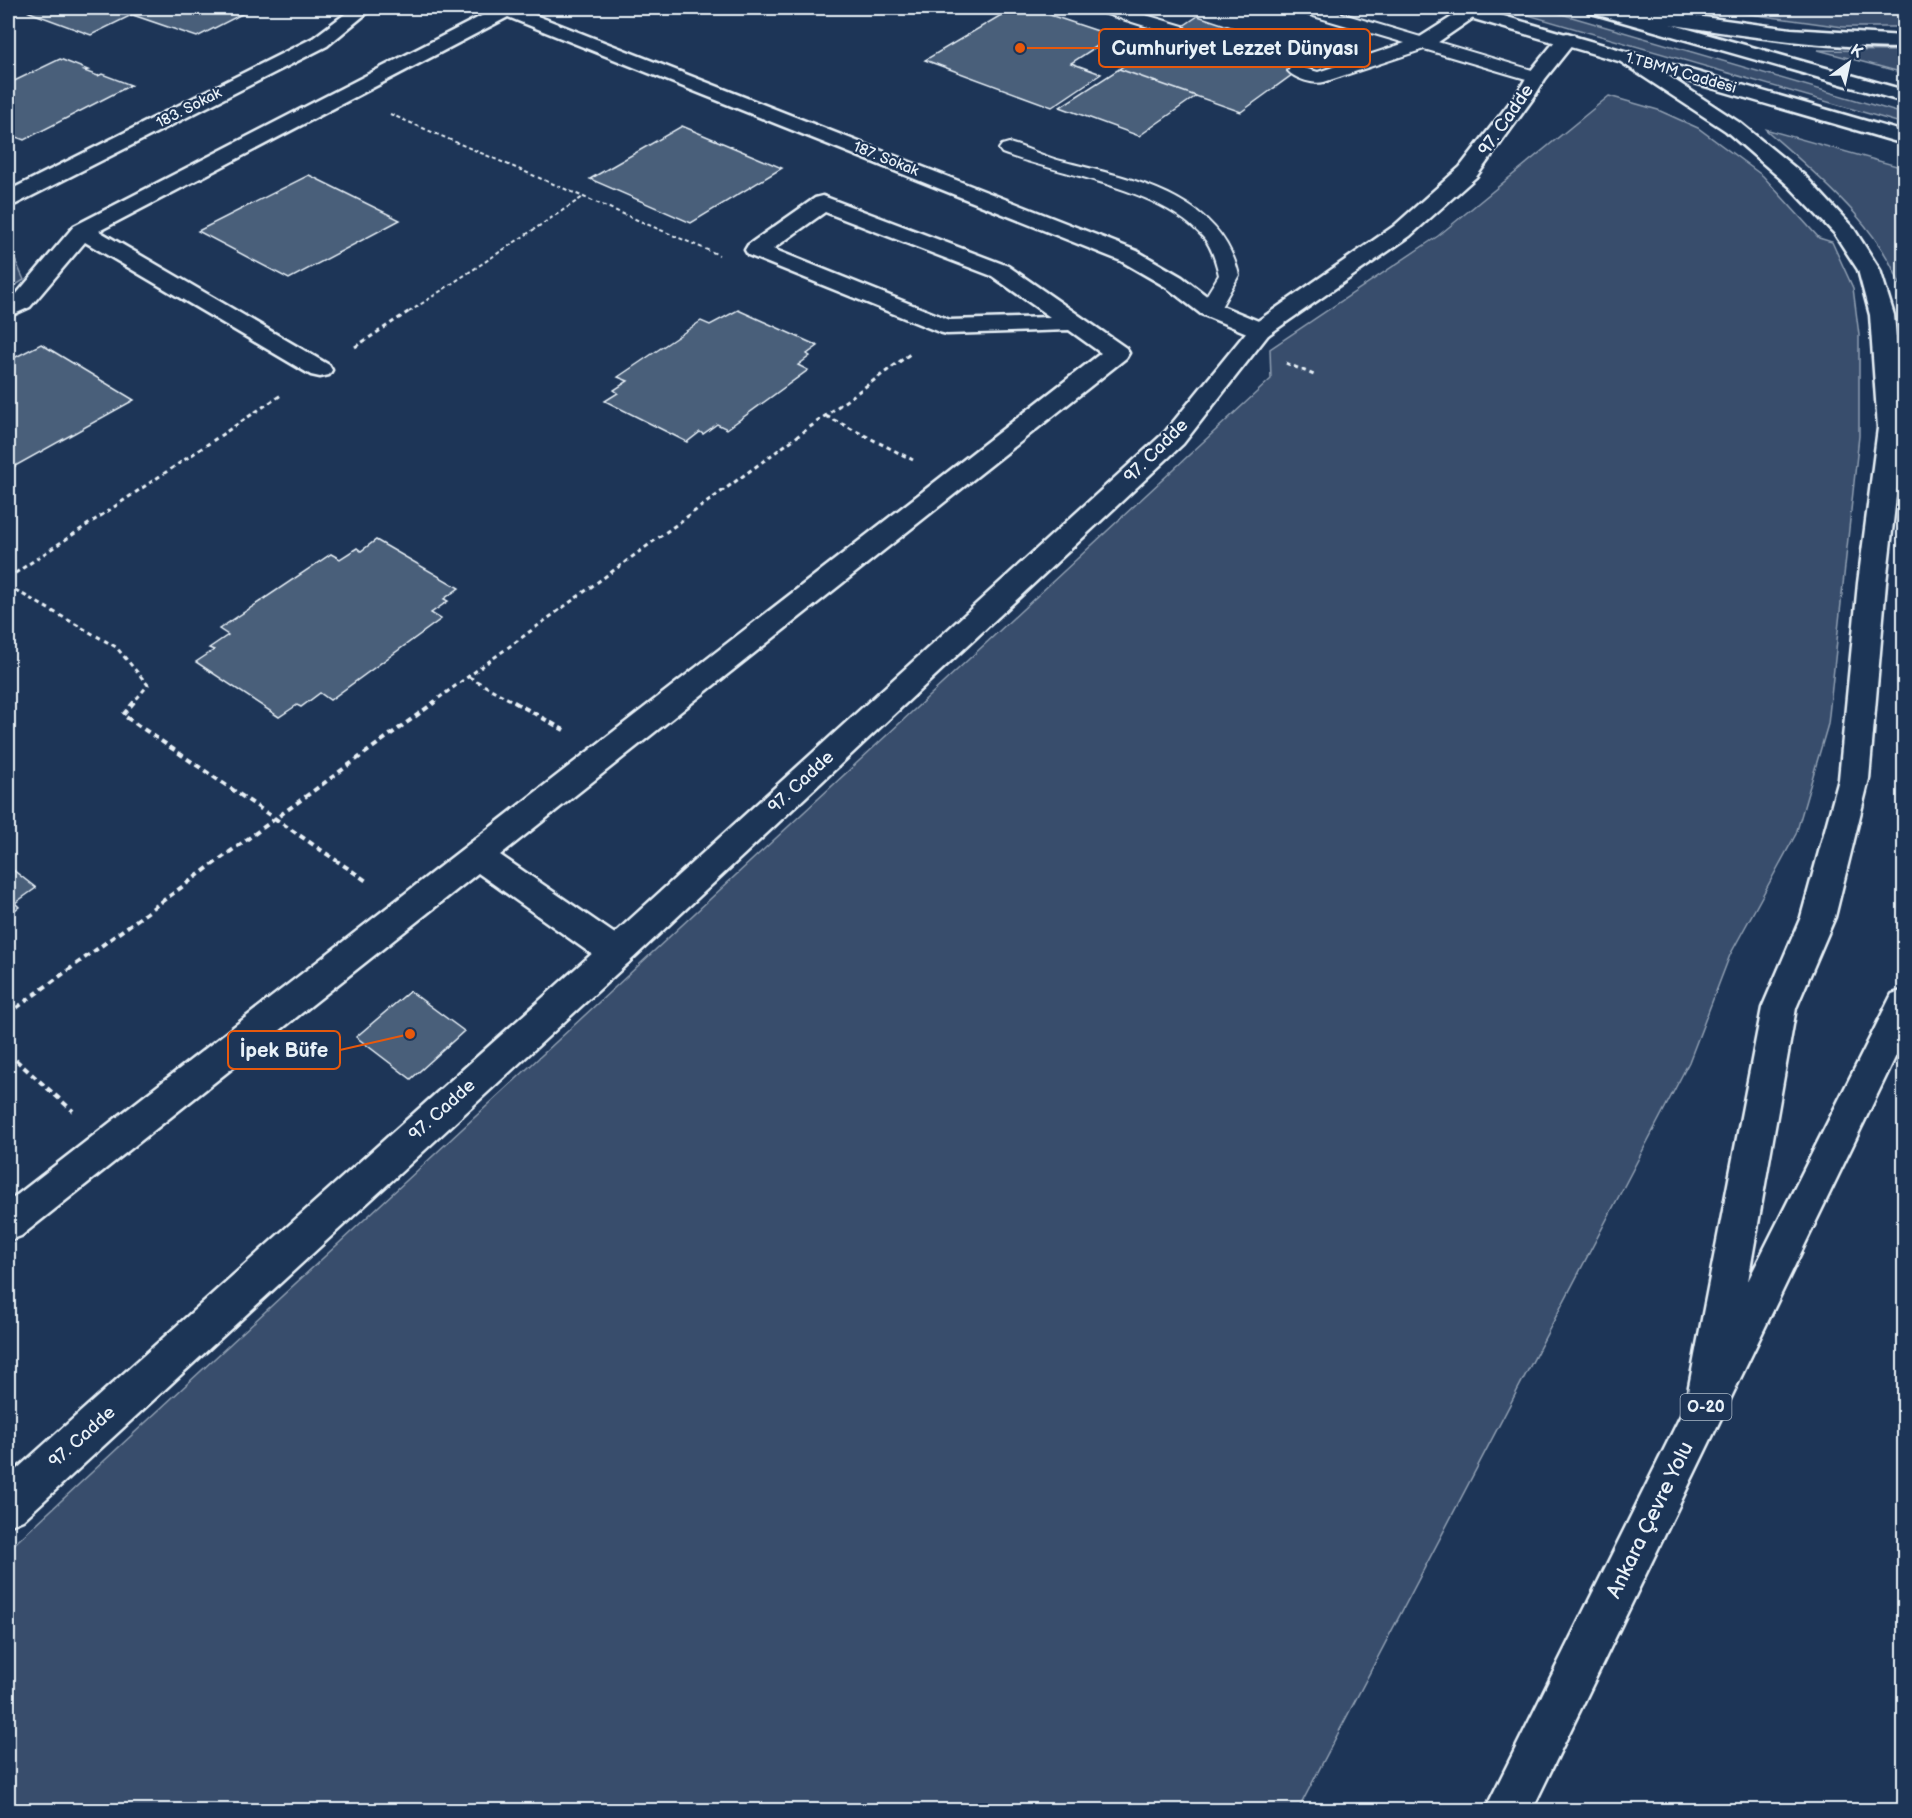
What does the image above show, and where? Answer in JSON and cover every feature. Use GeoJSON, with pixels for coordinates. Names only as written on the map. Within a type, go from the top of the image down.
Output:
{"type":"FeatureCollection","features":[{"type":"Feature","properties":{"kind":"main road","name":"183. Sokak"},"geometry":{"type":"LineString","coordinates":[[8,199],[320,42],[364,8]]}},
{"type":"Feature","properties":{"kind":"main road"},"geometry":{"type":"LineString","coordinates":[[1595,8],[1905,96]]}},
{"type":"Feature","properties":{"kind":"main road"},"geometry":{"type":"LineString","coordinates":[[1604,8],[1784,35],[1856,42],[1905,42]]}},
{"type":"Feature","properties":{"kind":"main road"},"geometry":{"type":"LineString","coordinates":[[8,310],[22,302],[82,231],[505,9]]}},
{"type":"Feature","properties":{"kind":"main road","name":"187. Sokak"},"geometry":{"type":"LineString","coordinates":[[505,9],[1129,256],[1174,282],[1209,309],[1260,330]]}},
{"type":"Feature","properties":{"kind":"main road"},"geometry":{"type":"LineString","coordinates":[[1424,44],[1465,10]]}},
{"type":"Feature","properties":{"kind":"main road","name":"1.TBMM Caddesi"},"geometry":{"type":"LineString","coordinates":[[1465,10],[1905,138]]}},
{"type":"Feature","properties":{"kind":"main road","name":"97. Cadde"},"geometry":{"type":"LineString","coordinates":[[8,1505],[616,953],[1174,438],[1260,330],[1402,231],[1468,172],[1527,93],[1536,77],[1567,39]]}},
{"type":"Feature","properties":{"kind":"main road"},"geometry":{"type":"LineString","coordinates":[[1628,58],[1733,127],[1797,181],[1843,229],[1869,270],[1882,315],[1892,428],[1872,583],[1854,779],[1818,917],[1779,1008],[1705,1409]]}},
{"type":"Feature","properties":{"kind":"main road"},"geometry":{"type":"LineString","coordinates":[[8,1224],[1117,353],[1000,271],[823,203],[756,250]]}},
{"type":"Feature","properties":{"kind":"main road"},"geometry":{"type":"LineString","coordinates":[[82,231],[320,370]]}},
{"type":"Feature","properties":{"kind":"main road"},"geometry":{"type":"LineString","coordinates":[[756,250],[947,327],[1072,323]]}},
{"type":"Feature","properties":{"kind":"main road"},"geometry":{"type":"LineString","coordinates":[[477,856],[616,953]]}},
{"type":"Feature","properties":{"kind":"main road","name":"Ankara Çevre Yolu"},"geometry":{"type":"LineString","coordinates":[[1508,1810],[1905,1004]]}},
{"type":"Feature","properties":{"kind":"lane"},"geometry":{"type":"LineString","coordinates":[[1106,8],[1177,30]]}},
{"type":"Feature","properties":{"kind":"lane"},"geometry":{"type":"LineString","coordinates":[[1306,8],[1536,77]]}},
{"type":"Feature","properties":{"kind":"lane"},"geometry":{"type":"LineString","coordinates":[[1297,71],[1318,78],[1424,44]]}},
{"type":"Feature","properties":{"kind":"lane"},"geometry":{"type":"LineString","coordinates":[[1009,149],[1044,162],[1123,183],[1159,197],[1188,213],[1213,235],[1225,258],[1229,275],[1209,309]]}},
{"type":"Feature","properties":{"kind":"path"},"geometry":{"type":"LineString","coordinates":[[345,95],[737,263],[756,250]]}},
{"type":"Feature","properties":{"kind":"path"},"geometry":{"type":"LineString","coordinates":[[8,1014],[947,327]]}},
{"type":"Feature","properties":{"kind":"path"},"geometry":{"type":"LineString","coordinates":[[826,416],[954,481]]}},
{"type":"Feature","properties":{"kind":"path"},"geometry":{"type":"LineString","coordinates":[[8,586],[116,647],[148,685],[123,715],[273,820],[408,909]]}},
{"type":"Feature","properties":{"kind":"path"},"geometry":{"type":"LineString","coordinates":[[470,677],[606,754]]}},
{"type":"Feature","properties":{"kind":"path"},"geometry":{"type":"LineString","coordinates":[[8,1053],[110,1144]]}},
{"type":"Feature","properties":{"kind":"shaded area"},"geometry":{"type":"Polygon","coordinates":[[[1504,8],[1541,8],[1904,114],[1904,124],[1504,8]]]}},
{"type":"Feature","properties":{"kind":"shaded area"},"geometry":{"type":"Polygon","coordinates":[[[1707,8],[1904,8],[1904,27],[1843,27],[1707,8]]]}},
{"type":"Feature","properties":{"kind":"shaded area"},"geometry":{"type":"Polygon","coordinates":[[[1818,50],[1904,51],[1904,73],[1818,50]]]}},
{"type":"Feature","properties":{"kind":"shaded area"},"geometry":{"type":"Polygon","coordinates":[[[1609,96],[1658,110],[1698,128],[1763,176],[1819,238],[1832,242],[1853,288],[1859,335],[1859,436],[1828,724],[1796,834],[1730,955],[1689,1062],[1298,1810],[8,1810],[8,1550],[1271,379],[1270,349],[1438,236],[1609,96]]]}},
{"type":"Feature","properties":{"kind":"shaded area"},"geometry":{"type":"Polygon","coordinates":[[[1765,129],[1904,168],[1904,297],[1895,272],[1865,226],[1826,184],[1765,129]]]}},
{"type":"Feature","properties":{"kind":"shaded area"},"geometry":{"type":"Polygon","coordinates":[[[8,244],[24,280],[8,290],[8,244]]]}},
{"type":"Feature","properties":{"kind":"building"},"geometry":{"type":"Polygon","coordinates":[[[40,8],[144,9],[91,35],[29,12],[40,8]]]}},
{"type":"Feature","properties":{"kind":"building"},"geometry":{"type":"Polygon","coordinates":[[[147,8],[238,8],[248,11],[197,37],[133,15],[147,8]]]}},
{"type":"Feature","properties":{"kind":"building"},"geometry":{"type":"Polygon","coordinates":[[[1013,8],[1029,8],[1113,36],[1071,63],[1101,74],[1052,107],[925,60],[1013,8]]]}},
{"type":"Feature","properties":{"kind":"building"},"geometry":{"type":"Polygon","coordinates":[[[1198,16],[1318,56],[1241,112],[1119,69],[1198,16]]]}},
{"type":"Feature","properties":{"kind":"building"},"geometry":{"type":"Polygon","coordinates":[[[60,59],[88,70],[84,71],[98,76],[102,74],[131,85],[24,140],[8,134],[8,84],[60,59]]]}},
{"type":"Feature","properties":{"kind":"building"},"geometry":{"type":"Polygon","coordinates":[[[1119,69],[1196,96],[1139,136],[1060,107],[1119,69]]]}},
{"type":"Feature","properties":{"kind":"building"},"geometry":{"type":"Polygon","coordinates":[[[682,126],[782,168],[691,223],[590,179],[682,126]]]}},
{"type":"Feature","properties":{"kind":"building"},"geometry":{"type":"Polygon","coordinates":[[[309,175],[400,220],[289,279],[198,231],[309,175]]]}},
{"type":"Feature","properties":{"kind":"building"},"geometry":{"type":"Polygon","coordinates":[[[738,310],[818,346],[798,365],[808,370],[727,429],[717,424],[703,434],[700,432],[687,442],[605,401],[618,393],[614,390],[628,381],[618,377],[701,321],[710,325],[738,310]]]}},
{"type":"Feature","properties":{"kind":"building"},"geometry":{"type":"Polygon","coordinates":[[[41,344],[134,400],[8,470],[8,361],[41,344]]]}},
{"type":"Feature","properties":{"kind":"building"},"geometry":{"type":"Polygon","coordinates":[[[376,540],[459,588],[444,599],[448,601],[431,613],[441,619],[330,700],[320,693],[301,707],[297,705],[279,717],[196,662],[214,650],[209,648],[228,635],[219,629],[331,554],[340,559],[357,548],[361,551],[376,540]]]}},
{"type":"Feature","properties":{"kind":"building"},"geometry":{"type":"Polygon","coordinates":[[[8,866],[36,888],[15,903],[19,907],[8,915],[8,866]]]}},
{"type":"Feature","properties":{"kind":"building"},"geometry":{"type":"Polygon","coordinates":[[[410,991],[464,1031],[411,1079],[356,1037],[410,991]]]}},
{"type":"Feature","properties":{"kind":"place","name":"Cumhuriyet Lezzet Dünyası"},"geometry":{"type":"Point","coordinates":[1020,48]}},
{"type":"Feature","properties":{"kind":"place","name":"İpek Büfe"},"geometry":{"type":"Point","coordinates":[410,1034]}}]}
